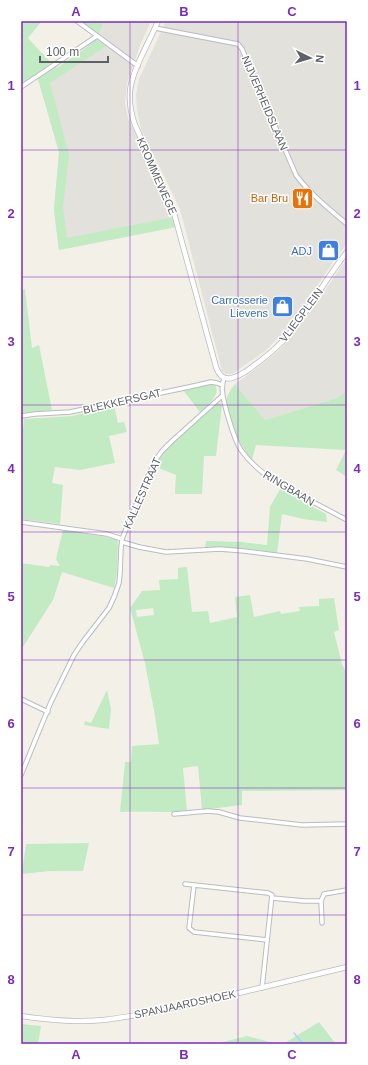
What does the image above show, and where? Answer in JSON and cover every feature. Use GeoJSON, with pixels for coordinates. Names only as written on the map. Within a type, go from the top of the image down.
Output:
{"type":"FeatureCollection","features":[{"type":"Feature","properties":{"kind":"street"},"geometry":{"type":"LineString","coordinates":[[77,21],[138,66]]}},
{"type":"Feature","properties":{"kind":"street","name":"KROMMEWEGE"},"geometry":{"type":"LineString","coordinates":[[158,21],[138,66],[130,90],[132,117],[134,125],[174,213],[216,367],[218,373],[224,378]]}},
{"type":"Feature","properties":{"kind":"street","name":"NIJVERHEIDSLAAN"},"geometry":{"type":"LineString","coordinates":[[155,28],[238,44],[242,49],[296,175],[305,187],[347,224]]}},
{"type":"Feature","properties":{"kind":"street"},"geometry":{"type":"LineString","coordinates":[[21,87],[96,36]]}},
{"type":"Feature","properties":{"kind":"street","name":"VLIEGPLEIN"},"geometry":{"type":"LineString","coordinates":[[224,378],[234,378],[242,374],[280,344],[300,320],[347,252]]}},
{"type":"Feature","properties":{"kind":"street","name":"RINGBAAN"},"geometry":{"type":"LineString","coordinates":[[224,378],[222,385],[222,396],[232,431],[241,450],[255,466],[279,484],[347,520]]}},
{"type":"Feature","properties":{"kind":"street","name":"BLEKKERSGAT"},"geometry":{"type":"LineString","coordinates":[[21,416],[80,411],[211,382],[222,385]]}},
{"type":"Feature","properties":{"kind":"street","name":"KALLESTRAAT"},"geometry":{"type":"LineString","coordinates":[[122,540],[147,478],[162,450],[222,396]]}},
{"type":"Feature","properties":{"kind":"street","name":"KALLESTRAAT"},"geometry":{"type":"LineString","coordinates":[[21,522],[100,533],[139,547],[166,552],[220,549],[307,559],[347,566]]}},
{"type":"Feature","properties":{"kind":"street"},"geometry":{"type":"LineString","coordinates":[[21,775],[74,655],[109,608],[114,597],[119,582],[122,540]]}},
{"type":"Feature","properties":{"kind":"street"},"geometry":{"type":"LineString","coordinates":[[21,699],[48,712]]}},
{"type":"Feature","properties":{"kind":"street"},"geometry":{"type":"LineString","coordinates":[[174,814],[208,811],[240,818],[302,825],[347,824]]}},
{"type":"Feature","properties":{"kind":"street"},"geometry":{"type":"LineString","coordinates":[[185,884],[268,893],[272,895],[262,988]]}},
{"type":"Feature","properties":{"kind":"street"},"geometry":{"type":"LineString","coordinates":[[194,885],[189,928],[194,932],[267,940]]}},
{"type":"Feature","properties":{"kind":"street"},"geometry":{"type":"LineString","coordinates":[[322,923],[321,901],[324,894],[347,890]]}},
{"type":"Feature","properties":{"kind":"street"},"geometry":{"type":"LineString","coordinates":[[272,898],[321,901]]}},
{"type":"Feature","properties":{"kind":"street","name":"SPANJAARDSHOEK"},"geometry":{"type":"LineString","coordinates":[[21,1016],[53,1020],[102,1020],[153,1012],[262,988],[347,967]]}},
{"type":"Feature","properties":{"kind":"shaded area"},"geometry":{"type":"Polygon","coordinates":[[[104,21],[151,21],[141,43],[127,83],[125,103],[128,118],[164,193],[176,227],[59,250],[54,210],[59,152],[38,79],[55,66],[57,68],[97,40],[104,21]]]}},
{"type":"Feature","properties":{"kind":"shaded area"},"geometry":{"type":"Polygon","coordinates":[[[166,21],[347,21],[347,244],[335,259],[301,310],[282,334],[265,351],[232,374],[226,374],[222,371],[180,209],[141,129],[137,110],[136,95],[139,79],[166,21]]]}},
{"type":"Feature","properties":{"kind":"shaded area"},"geometry":{"type":"Polygon","coordinates":[[[347,258],[347,390],[337,398],[265,420],[235,384],[277,352],[288,341],[314,307],[347,258]]]}},
{"type":"Feature","properties":{"kind":"green space"},"geometry":{"type":"Polygon","coordinates":[[[21,21],[42,21],[28,38],[51,63],[34,77],[21,84],[21,21]]]}},
{"type":"Feature","properties":{"kind":"green space"},"geometry":{"type":"Polygon","coordinates":[[[79,21],[104,21],[98,35],[79,21]]]}},
{"type":"Feature","properties":{"kind":"green space"},"geometry":{"type":"Polygon","coordinates":[[[97,40],[106,46],[50,83],[69,155],[63,208],[67,238],[169,218],[173,218],[176,227],[59,250],[54,210],[59,152],[38,79],[55,66],[57,68],[97,40]]]}},
{"type":"Feature","properties":{"kind":"green space"},"geometry":{"type":"Polygon","coordinates":[[[25,289],[32,348],[39,345],[52,410],[21,413],[21,290],[25,289]]]}},
{"type":"Feature","properties":{"kind":"green space"},"geometry":{"type":"Polygon","coordinates":[[[213,383],[217,391],[216,395],[200,412],[183,390],[213,383]]]}},
{"type":"Feature","properties":{"kind":"green space"},"geometry":{"type":"Polygon","coordinates":[[[235,384],[265,420],[337,398],[347,390],[347,477],[336,470],[346,450],[256,445],[252,460],[237,436],[227,407],[228,396],[235,384]]]}},
{"type":"Feature","properties":{"kind":"green space"},"geometry":{"type":"Polygon","coordinates":[[[220,403],[222,405],[216,456],[204,456],[202,494],[175,494],[176,475],[154,466],[164,451],[216,404],[220,403]]]}},
{"type":"Feature","properties":{"kind":"green space"},"geometry":{"type":"Polygon","coordinates":[[[114,405],[118,423],[124,422],[127,432],[109,436],[115,463],[80,470],[55,467],[52,483],[63,485],[60,524],[21,519],[21,447],[24,419],[73,416],[114,405]]]}},
{"type":"Feature","properties":{"kind":"green space"},"geometry":{"type":"Polygon","coordinates":[[[280,489],[326,514],[327,522],[303,519],[282,514],[277,553],[241,548],[205,548],[206,541],[241,542],[267,545],[270,507],[280,489]]]}},
{"type":"Feature","properties":{"kind":"green space"},"geometry":{"type":"Polygon","coordinates":[[[63,530],[113,538],[117,540],[117,573],[114,588],[62,572],[53,600],[21,650],[21,563],[49,567],[50,565],[60,566],[56,559],[63,530]]]}},
{"type":"Feature","properties":{"kind":"green space"},"geometry":{"type":"Polygon","coordinates":[[[187,567],[192,612],[208,611],[210,623],[237,617],[235,597],[250,595],[254,617],[280,611],[281,614],[300,611],[299,607],[319,606],[319,599],[334,598],[339,630],[334,632],[342,664],[347,674],[347,790],[242,791],[242,805],[202,810],[198,766],[183,768],[187,811],[120,812],[125,762],[131,762],[132,746],[159,744],[145,663],[130,608],[142,591],[160,590],[159,580],[178,579],[178,568],[187,567]],[[153,608],[136,610],[137,617],[154,615],[153,608]]]}},
{"type":"Feature","properties":{"kind":"green space"},"geometry":{"type":"Polygon","coordinates":[[[107,690],[111,709],[109,729],[84,725],[85,721],[91,723],[107,690]]]}},
{"type":"Feature","properties":{"kind":"green space"},"geometry":{"type":"Polygon","coordinates":[[[89,843],[83,871],[50,871],[22,874],[26,844],[89,843]]]}},
{"type":"Feature","properties":{"kind":"green space"},"geometry":{"type":"Polygon","coordinates":[[[319,1022],[336,1044],[283,1044],[319,1022]]]}},
{"type":"Feature","properties":{"kind":"green space"},"geometry":{"type":"Polygon","coordinates":[[[21,1024],[41,1026],[38,1044],[21,1044],[21,1024]]]}},
{"type":"Feature","properties":{"kind":"green space"},"geometry":{"type":"Polygon","coordinates":[[[247,1036],[277,1044],[215,1044],[247,1036]]]}},
{"type":"Feature","properties":{"kind":"waterway"},"geometry":{"type":"LineString","coordinates":[[79,50],[96,40]]}},
{"type":"Feature","properties":{"kind":"waterway"},"geometry":{"type":"LineString","coordinates":[[56,66],[61,62]]}},
{"type":"Feature","properties":{"kind":"waterway"},"geometry":{"type":"LineString","coordinates":[[294,1033],[303,1044]]}},
{"type":"Feature","properties":{"kind":"place","name":"Bar Bru"},"geometry":{"type":"Point","coordinates":[303,198]}},
{"type":"Feature","properties":{"kind":"place","name":"ADJ"},"geometry":{"type":"Point","coordinates":[328,251]}},
{"type":"Feature","properties":{"kind":"place","name":"Carrosserie Lievens"},"geometry":{"type":"Point","coordinates":[283,306]}}]}
